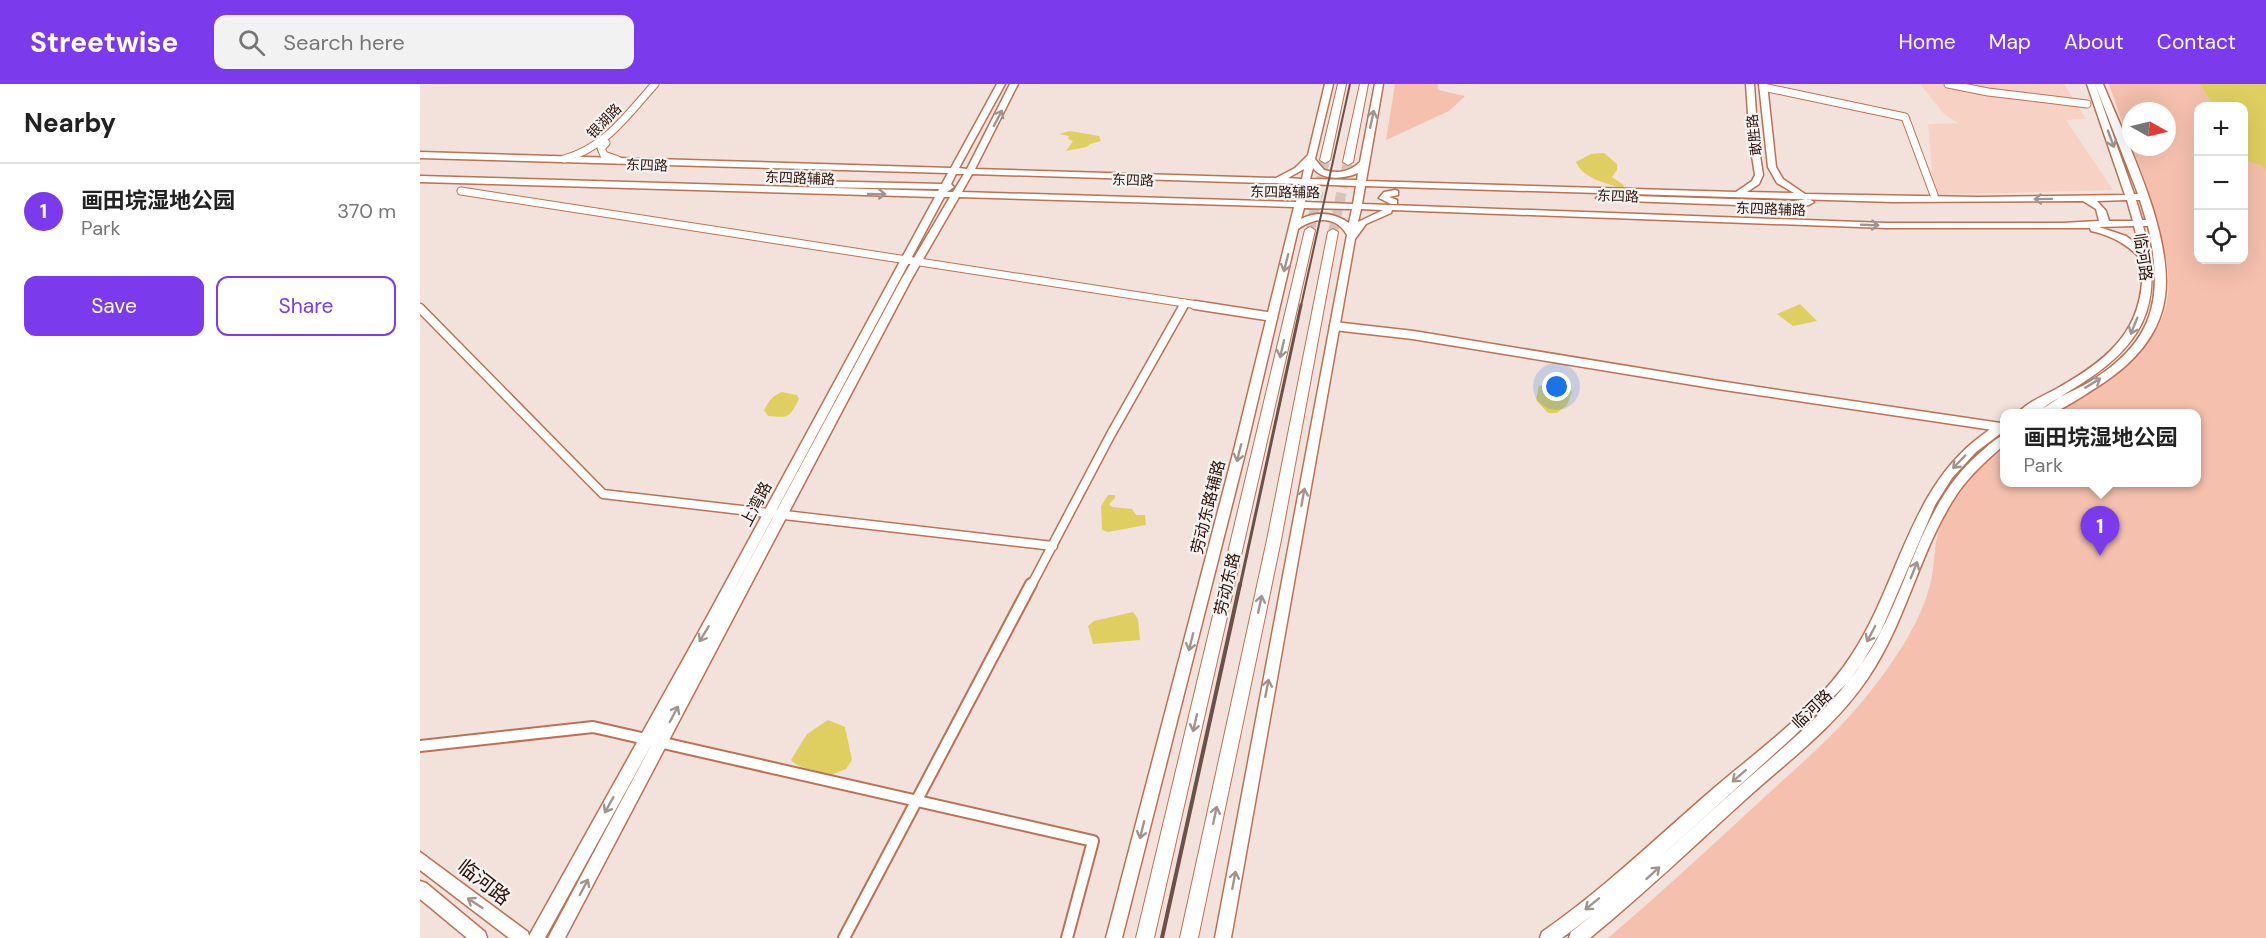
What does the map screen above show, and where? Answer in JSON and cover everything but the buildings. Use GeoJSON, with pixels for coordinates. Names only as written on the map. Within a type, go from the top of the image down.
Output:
{"type":"FeatureCollection","features":[{"type":"Feature","properties":{"kind":"highway"},"geometry":{"type":"LineString","coordinates":[[1325,160],[1342,84]]}},
{"type":"Feature","properties":{"kind":"highway"},"geometry":{"type":"LineString","coordinates":[[1348,162],[1364,84]]}},
{"type":"Feature","properties":{"kind":"highway","name":"劳动东路"},"geometry":{"type":"LineString","coordinates":[[1145,935],[1310,230]]}},
{"type":"Feature","properties":{"kind":"highway"},"geometry":{"type":"LineString","coordinates":[[1189,936],[1274,540],[1333,232]]}},
{"type":"Feature","properties":{"kind":"main road","name":"上湾路"},"geometry":{"type":"LineString","coordinates":[[935,218],[946,183],[1001,84]]}},
{"type":"Feature","properties":{"kind":"main road","name":"上湾路"},"geometry":{"type":"LineString","coordinates":[[556,938],[628,807],[775,515],[935,218],[962,183],[1014,84]]}},
{"type":"Feature","properties":{"kind":"main road","name":"劳动东路辅路"},"geometry":{"type":"LineString","coordinates":[[1114,938],[1273,317],[1289,223],[1303,194],[1329,84]]}},
{"type":"Feature","properties":{"kind":"main road"},"geometry":{"type":"LineString","coordinates":[[1223,938],[1379,84]]}},
{"type":"Feature","properties":{"kind":"main road","name":"敢胜路"},"geometry":{"type":"LineString","coordinates":[[1737,194],[1753,186],[1759,175],[1754,143],[1750,84]]}},
{"type":"Feature","properties":{"kind":"main road","name":"临河路"},"geometry":{"type":"LineString","coordinates":[[2030,409],[2097,369],[2123,345],[2131,335],[2148,284],[2147,263],[2138,223],[2091,84]]}},
{"type":"Feature","properties":{"kind":"main road","name":"临河路"},"geometry":{"type":"LineString","coordinates":[[2051,409],[2120,365],[2144,336],[2159,305],[2162,286],[2159,258],[2143,197],[2099,84]]}},
{"type":"Feature","properties":{"kind":"main road","name":"敢胜路"},"geometry":{"type":"LineString","coordinates":[[1763,85],[1768,144],[1774,173],[1792,190],[1810,197]]}},
{"type":"Feature","properties":{"kind":"main road"},"geometry":{"type":"LineString","coordinates":[[889,176],[920,171],[946,162],[965,146]]}},
{"type":"Feature","properties":{"kind":"main road"},"geometry":{"type":"LineString","coordinates":[[982,147],[984,160],[989,167],[1011,172]]}},
{"type":"Feature","properties":{"kind":"main road","name":"东四路辅路"},"geometry":{"type":"LineString","coordinates":[[420,155],[920,171],[946,183]]}},
{"type":"Feature","properties":{"kind":"main road"},"geometry":{"type":"LineString","coordinates":[[1238,187],[1283,179],[1298,170],[1312,156],[1321,172],[1337,175],[1354,172],[1364,159]]}},
{"type":"Feature","properties":{"kind":"main road"},"geometry":{"type":"LineString","coordinates":[[1364,159],[1372,172],[1384,180],[1402,185]]}},
{"type":"Feature","properties":{"kind":"main road","name":"东四路"},"geometry":{"type":"LineString","coordinates":[[420,162],[846,174],[889,176],[946,183]]}},
{"type":"Feature","properties":{"kind":"main road"},"geometry":{"type":"LineString","coordinates":[[809,166],[846,174]]}},
{"type":"Feature","properties":{"kind":"main road","name":"东四路"},"geometry":{"type":"LineString","coordinates":[[420,172],[794,184],[1218,186],[1303,194]]}},
{"type":"Feature","properties":{"kind":"main road","name":"东四路辅路"},"geometry":{"type":"LineString","coordinates":[[420,179],[900,194],[946,183],[962,183],[1011,172],[1270,182],[1303,194]]}},
{"type":"Feature","properties":{"kind":"main road"},"geometry":{"type":"LineString","coordinates":[[1171,177],[1218,186]]}},
{"type":"Feature","properties":{"kind":"main road"},"geometry":{"type":"LineString","coordinates":[[2108,198],[2121,191],[2124,177]]}},
{"type":"Feature","properties":{"kind":"main road","name":"东四路辅路"},"geometry":{"type":"LineString","coordinates":[[962,183],[986,196],[1252,205],[1303,194],[1358,196],[1519,213],[1998,228],[2150,223]]}},
{"type":"Feature","properties":{"kind":"main road","name":"东四路"},"geometry":{"type":"LineString","coordinates":[[962,183],[1023,190],[1303,194],[1358,196],[1437,204],[1798,215],[1844,224]]}},
{"type":"Feature","properties":{"kind":"main road"},"geometry":{"type":"LineString","coordinates":[[794,184],[831,192]]}},
{"type":"Feature","properties":{"kind":"main road","name":"东四路辅路"},"geometry":{"type":"LineString","coordinates":[[1358,196],[1402,185],[1937,200],[2143,197]]}},
{"type":"Feature","properties":{"kind":"main road"},"geometry":{"type":"LineString","coordinates":[[1461,187],[1512,196]]}},
{"type":"Feature","properties":{"kind":"main road"},"geometry":{"type":"LineString","coordinates":[[900,194],[924,201],[935,218],[964,202],[1023,190]]}},
{"type":"Feature","properties":{"kind":"main road"},"geometry":{"type":"LineString","coordinates":[[1060,191],[1113,200]]}},
{"type":"Feature","properties":{"kind":"main road","name":"东四路"},"geometry":{"type":"LineString","coordinates":[[1397,201],[1512,196],[1794,204],[1830,198]]}},
{"type":"Feature","properties":{"kind":"main road"},"geometry":{"type":"LineString","coordinates":[[2079,198],[2091,200],[2099,207],[2105,220],[2097,225]]}},
{"type":"Feature","properties":{"kind":"main road"},"geometry":{"type":"LineString","coordinates":[[1350,240],[1364,222],[1397,201]]}},
{"type":"Feature","properties":{"kind":"main road"},"geometry":{"type":"LineString","coordinates":[[1252,205],[1272,209],[1289,223],[1329,216],[1347,226],[1350,240]]}},
{"type":"Feature","properties":{"kind":"main road"},"geometry":{"type":"LineString","coordinates":[[1471,205],[1519,213]]}},
{"type":"Feature","properties":{"kind":"main road"},"geometry":{"type":"LineString","coordinates":[[2069,226],[2094,229],[2122,238],[2138,249],[2147,263]]}},
{"type":"Feature","properties":{"kind":"main road","name":"临河路"},"geometry":{"type":"LineString","coordinates":[[1548,938],[1600,898],[1775,744],[1838,684],[1873,633],[1927,505],[1942,480],[1960,459],[2000,432]]}},
{"type":"Feature","properties":{"kind":"main road","name":"临河路"},"geometry":{"type":"LineString","coordinates":[[1577,938],[1630,894],[1810,732],[1847,695],[1865,672],[1884,641],[1949,494],[2000,433]]}},
{"type":"Feature","properties":{"kind":"main road","name":"上湾路"},"geometry":{"type":"LineString","coordinates":[[536,938],[645,739],[775,515]]}},
{"type":"Feature","properties":{"kind":"main road","name":"临河路"},"geometry":{"type":"LineString","coordinates":[[420,860],[522,938]]}},
{"type":"Feature","properties":{"kind":"main road"},"geometry":{"type":"LineString","coordinates":[[420,890],[478,938]]}},
{"type":"Feature","properties":{"kind":"street","name":"银湖路"},"geometry":{"type":"LineString","coordinates":[[561,159],[579,156],[595,148],[655,84]]}},
{"type":"Feature","properties":{"kind":"street","name":"银湖路"},"geometry":{"type":"LineString","coordinates":[[618,160],[606,157],[602,148],[661,84]]}},
{"type":"Feature","properties":{"kind":"street"},"geometry":{"type":"LineString","coordinates":[[1948,84],[1988,92],[2087,104]]}},
{"type":"Feature","properties":{"kind":"street"},"geometry":{"type":"LineString","coordinates":[[1763,85],[1905,117],[1934,195]]}},
{"type":"Feature","properties":{"kind":"street"},"geometry":{"type":"LineString","coordinates":[[461,191],[1273,317]]}},
{"type":"Feature","properties":{"kind":"street"},"geometry":{"type":"LineString","coordinates":[[844,938],[1110,436],[1185,303]]}},
{"type":"Feature","properties":{"kind":"street"},"geometry":{"type":"LineString","coordinates":[[420,308],[603,494],[1053,546]]}},
{"type":"Feature","properties":{"kind":"street"},"geometry":{"type":"LineString","coordinates":[[1334,326],[1413,335],[2000,430]]}},
{"type":"Feature","properties":{"kind":"street"},"geometry":{"type":"LineString","coordinates":[[420,746],[593,727],[1094,841],[1067,938]]}},
{"type":"Feature","properties":{"kind":"shaded area"},"geometry":{"type":"Polygon","coordinates":[[[1395,84],[1438,84],[1438,90],[1465,96],[1449,111],[1386,140],[1395,84]]]}},
{"type":"Feature","properties":{"kind":"shaded area"},"geometry":{"type":"Polygon","coordinates":[[[1920,84],[2064,84],[2086,119],[2066,120],[2113,190],[1934,195],[1928,124],[1958,123],[1944,114],[1920,84]]]}},
{"type":"Feature","properties":{"kind":"shaded area"},"geometry":{"type":"Polygon","coordinates":[[[2109,84],[2199,84],[2211,102],[2194,102],[2194,264],[2248,264],[2248,162],[2260,165],[2266,170],[2266,938],[1608,938],[1816,750],[1870,692],[1897,655],[1926,600],[1932,578],[1938,534],[1945,515],[1966,482],[2000,449],[2000,487],[2201,487],[2201,409],[2061,409],[2115,375],[2149,341],[2160,321],[2167,299],[2168,274],[2164,249],[2135,156],[2176,156],[2176,102],[2122,102],[2122,121],[2109,84]]]}},
{"type":"Feature","properties":{"kind":"shaded area"},"geometry":{"type":"Polygon","coordinates":[[[2199,84],[2266,84],[2266,170],[2260,165],[2248,162],[2248,102],[2211,102],[2199,84]]]}},
{"type":"Feature","properties":{"kind":"shaded area"},"geometry":{"type":"Polygon","coordinates":[[[1070,131],[1099,136],[1101,141],[1087,147],[1066,151],[1073,141],[1068,139],[1069,136],[1059,134],[1070,131]]]}},
{"type":"Feature","properties":{"kind":"shaded area"},"geometry":{"type":"Polygon","coordinates":[[[1604,153],[1617,164],[1617,170],[1612,177],[1625,186],[1620,188],[1595,179],[1583,172],[1576,162],[1591,154],[1604,153]]]}},
{"type":"Feature","properties":{"kind":"shaded area"},"geometry":{"type":"Polygon","coordinates":[[[1800,304],[1817,321],[1793,326],[1777,314],[1800,304]]]}},
{"type":"Feature","properties":{"kind":"shaded area"},"geometry":{"type":"Polygon","coordinates":[[[1556,381],[1567,384],[1572,392],[1567,405],[1557,413],[1548,413],[1536,400],[1539,386],[1556,381]]]}},
{"type":"Feature","properties":{"kind":"shaded area"},"geometry":{"type":"Polygon","coordinates":[[[782,392],[797,395],[799,399],[793,410],[785,417],[768,416],[764,410],[776,395],[782,392]]]}},
{"type":"Feature","properties":{"kind":"shaded area"},"geometry":{"type":"Polygon","coordinates":[[[1108,495],[1115,495],[1109,504],[1112,507],[1132,509],[1136,515],[1145,515],[1146,525],[1108,532],[1102,530],[1101,506],[1108,495]]]}},
{"type":"Feature","properties":{"kind":"shaded area"},"geometry":{"type":"Polygon","coordinates":[[[1133,612],[1138,619],[1140,640],[1093,644],[1088,626],[1094,621],[1133,612]]]}},
{"type":"Feature","properties":{"kind":"shaded area"},"geometry":{"type":"Polygon","coordinates":[[[828,720],[845,727],[852,760],[846,769],[829,776],[799,766],[791,760],[807,734],[828,720]]]}},
{"type":"Feature","properties":{"kind":"tunnel"},"geometry":{"type":"LineString","coordinates":[[1310,230],[1325,160]]}},
{"type":"Feature","properties":{"kind":"tunnel"},"geometry":{"type":"LineString","coordinates":[[1333,232],[1348,162]]}},
{"type":"Feature","properties":{"kind":"railway"},"geometry":{"type":"LineString","coordinates":[[1301,306],[1350,84]]}},
{"type":"Feature","properties":{"kind":"railway"},"geometry":{"type":"LineString","coordinates":[[1240,586],[1301,305]]}},
{"type":"Feature","properties":{"kind":"railway"},"geometry":{"type":"LineString","coordinates":[[1162,938],[1240,584]]}},
{"type":"Feature","properties":{"kind":"place","name":"画田垸湿地公园"},"geometry":{"type":"Point","coordinates":[2100,556]}}]}
